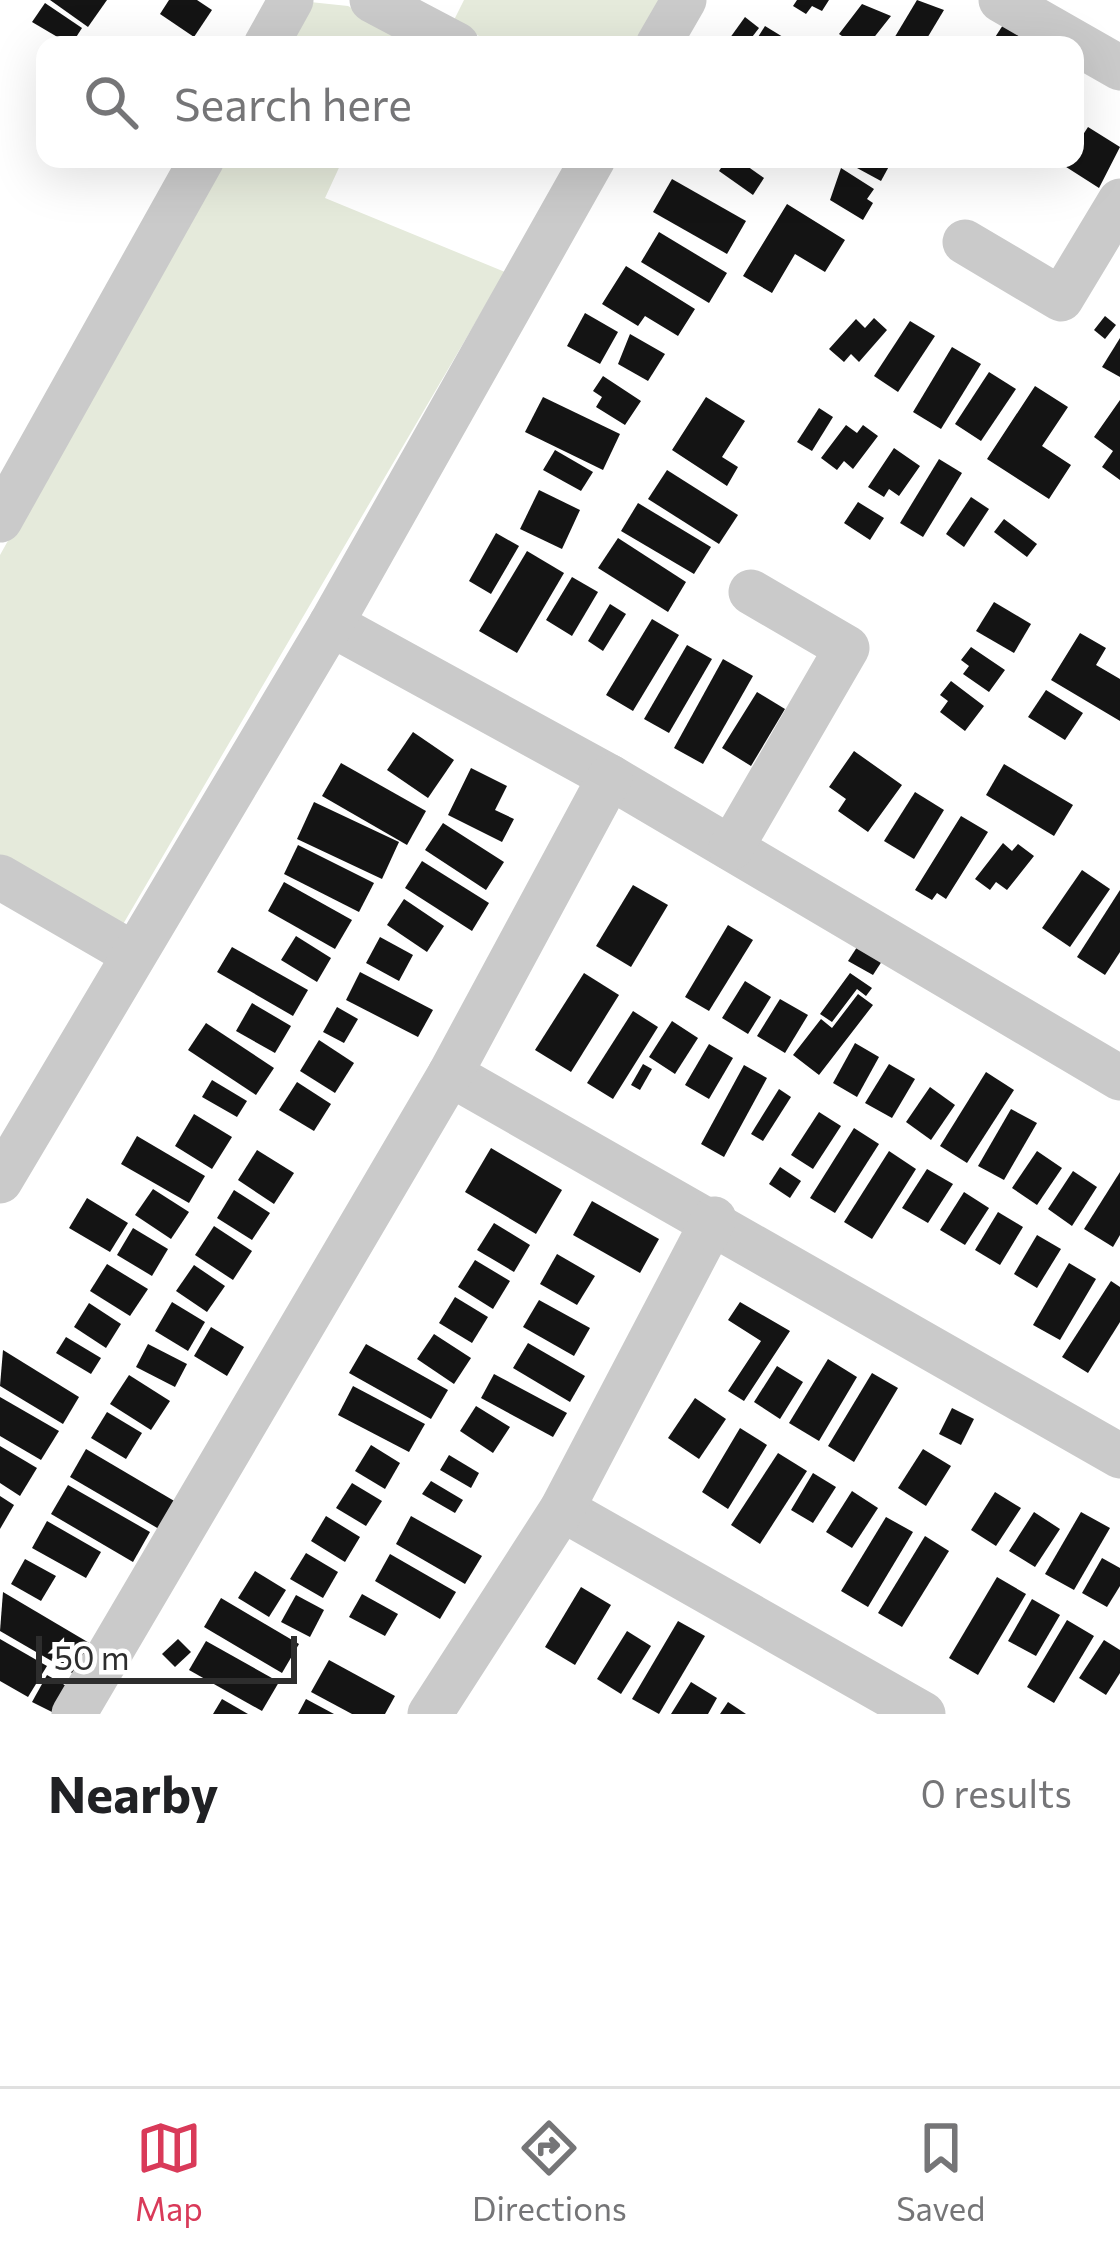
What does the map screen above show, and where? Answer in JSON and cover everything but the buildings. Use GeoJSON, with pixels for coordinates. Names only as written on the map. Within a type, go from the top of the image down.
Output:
{"type":"FeatureCollection","features":[{"type":"Feature","properties":{"kind":"street"},"geometry":{"type":"LineString","coordinates":[[271,36],[291,0]]}},
{"type":"Feature","properties":{"kind":"street"},"geometry":{"type":"LineString","coordinates":[[372,0],[441,36]]}},
{"type":"Feature","properties":{"kind":"street"},"geometry":{"type":"LineString","coordinates":[[663,36],[684,0]]}},
{"type":"Feature","properties":{"kind":"street"},"geometry":{"type":"LineString","coordinates":[[1001,0],[1064,36]]}},
{"type":"Feature","properties":{"kind":"street"},"geometry":{"type":"LineString","coordinates":[[1084,47],[1120,68]]}},
{"type":"Feature","properties":{"kind":"street"},"geometry":{"type":"LineString","coordinates":[[0,520],[197,168]]}},
{"type":"Feature","properties":{"kind":"street"},"geometry":{"type":"LineString","coordinates":[[0,1180],[331,624],[588,168]]}},
{"type":"Feature","properties":{"kind":"street"},"geometry":{"type":"LineString","coordinates":[[965,242],[1061,299],[1120,200]]}},
{"type":"Feature","properties":{"kind":"street"},"geometry":{"type":"LineString","coordinates":[[730,848],[847,648],[752,592]]}},
{"type":"Feature","properties":{"kind":"street"},"geometry":{"type":"LineString","coordinates":[[331,624],[610,777],[1119,1076]]}},
{"type":"Feature","properties":{"kind":"street"},"geometry":{"type":"LineString","coordinates":[[74,1714],[450,1073],[610,777]]}},
{"type":"Feature","properties":{"kind":"street"},"geometry":{"type":"LineString","coordinates":[[0,877],[133,954]]}},
{"type":"Feature","properties":{"kind":"street"},"geometry":{"type":"LineString","coordinates":[[450,1073],[714,1219],[1120,1456]]}},
{"type":"Feature","properties":{"kind":"street"},"geometry":{"type":"LineString","coordinates":[[430,1714],[562,1509],[714,1219]]}},
{"type":"Feature","properties":{"kind":"street"},"geometry":{"type":"LineString","coordinates":[[562,1509],[923,1714]]}},
{"type":"Feature","properties":{"kind":"shaded area"},"geometry":{"type":"Polygon","coordinates":[[[464,0],[672,0],[651,36],[479,36],[454,20],[464,0]]]}},
{"type":"Feature","properties":{"kind":"shaded area"},"geometry":{"type":"Polygon","coordinates":[[[310,2],[348,6],[399,34],[398,36],[291,36],[310,2]]]}},
{"type":"Feature","properties":{"kind":"shaded area"},"geometry":{"type":"Polygon","coordinates":[[[217,168],[339,168],[325,198],[505,272],[122,926],[0,856],[0,555],[217,168]]]}}]}
